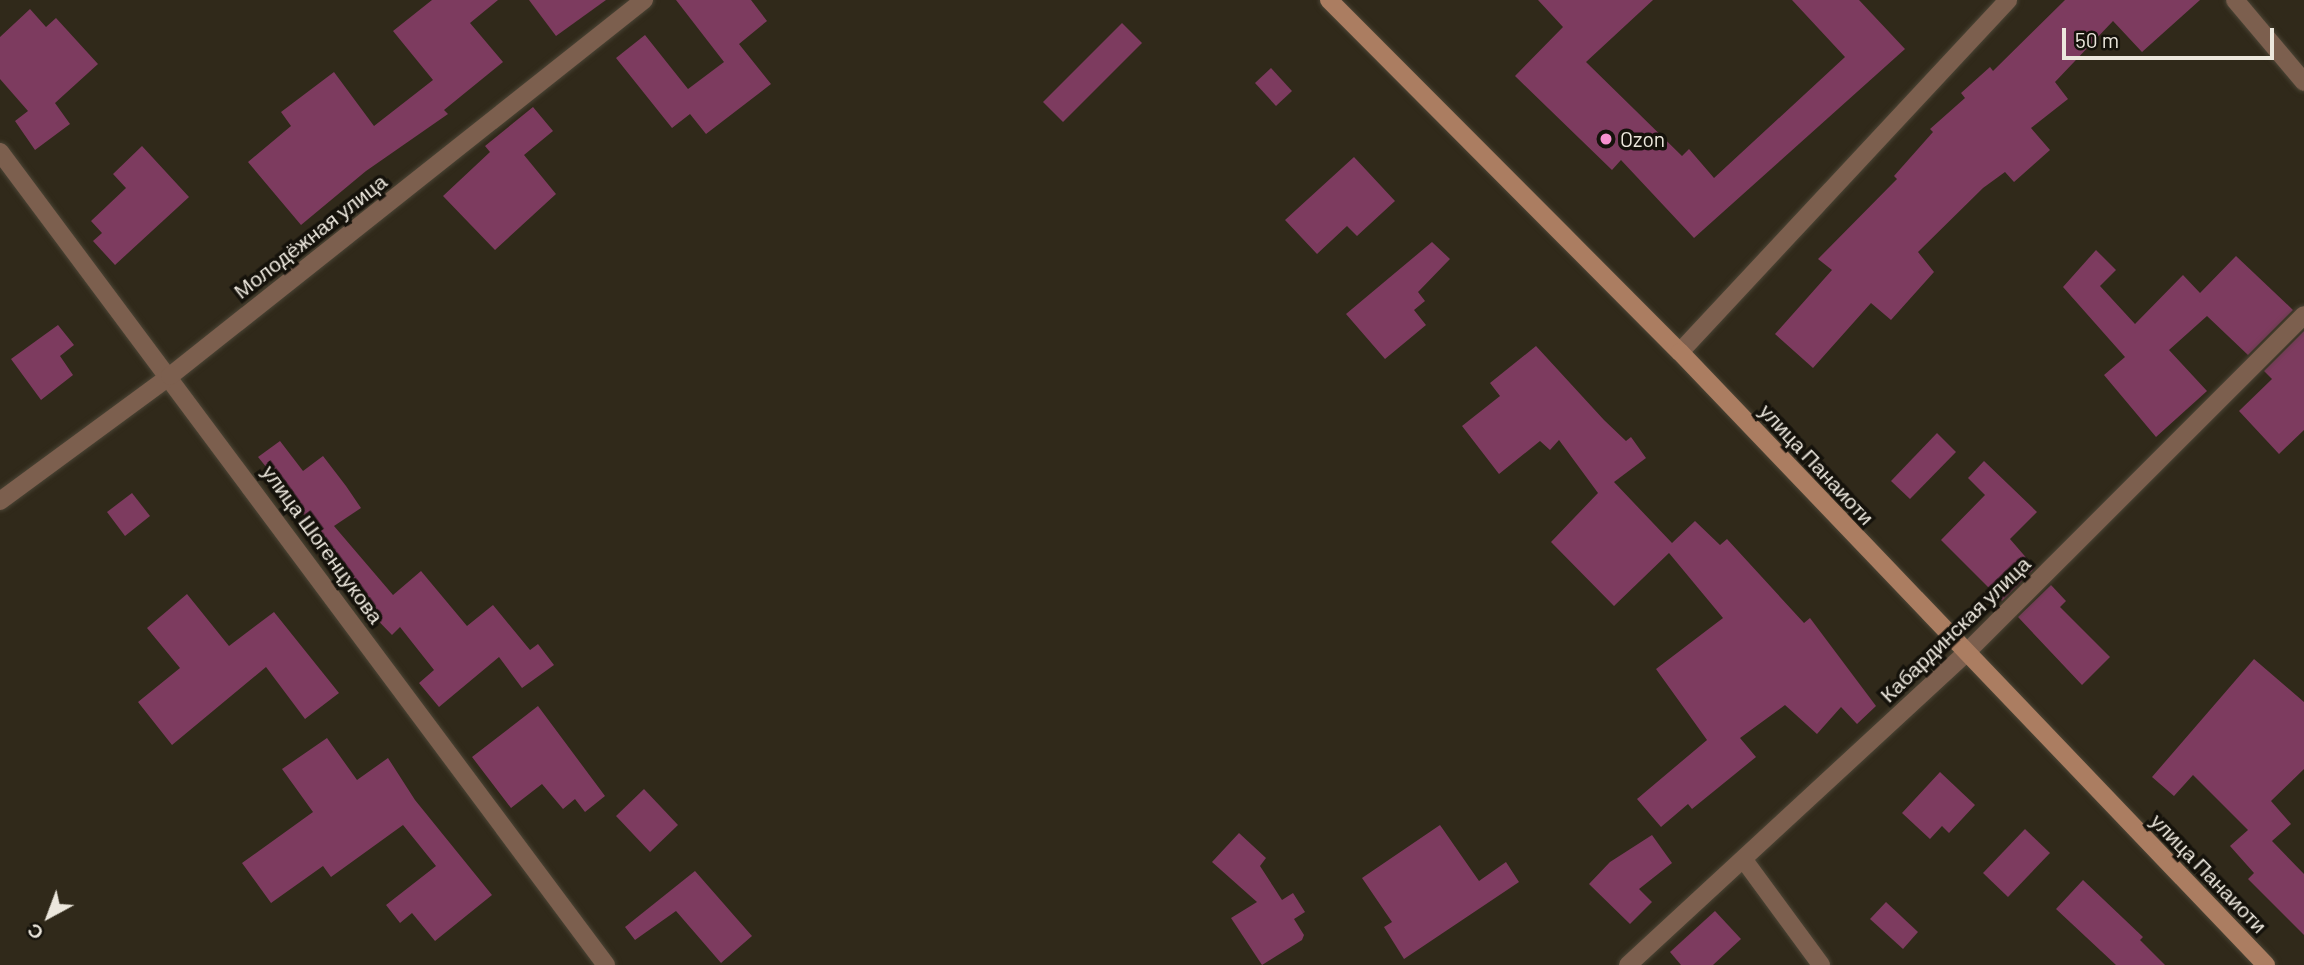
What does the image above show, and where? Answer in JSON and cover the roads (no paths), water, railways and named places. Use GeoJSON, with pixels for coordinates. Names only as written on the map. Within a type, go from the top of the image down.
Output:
{"type":"FeatureCollection","features":[{"type":"Feature","properties":{"kind":"street","name":"Молодёжная улица"},"geometry":{"type":"LineString","coordinates":[[0,501],[170,376],[644,0]]}},
{"type":"Feature","properties":{"kind":"street","name":"улица Панаиоти"},"geometry":{"type":"LineString","coordinates":[[1329,0],[1680,352],[1965,654],[2266,965]]}},
{"type":"Feature","properties":{"kind":"street"},"geometry":{"type":"LineString","coordinates":[[1680,352],[2007,0]]}},
{"type":"Feature","properties":{"kind":"street"},"geometry":{"type":"LineString","coordinates":[[2235,0],[2304,82]]}},
{"type":"Feature","properties":{"kind":"street","name":"улица Шогенцукова"},"geometry":{"type":"LineString","coordinates":[[0,152],[170,376],[606,965]]}},
{"type":"Feature","properties":{"kind":"street","name":"Кабардинская улица"},"geometry":{"type":"LineString","coordinates":[[1628,965],[1745,860],[1965,654],[2304,315]]}},
{"type":"Feature","properties":{"kind":"street"},"geometry":{"type":"LineString","coordinates":[[1745,860],[1821,965]]}},
{"type":"Feature","properties":{"kind":"place","name":"Ozon"},"geometry":{"type":"Point","coordinates":[1606,139]}}]}
